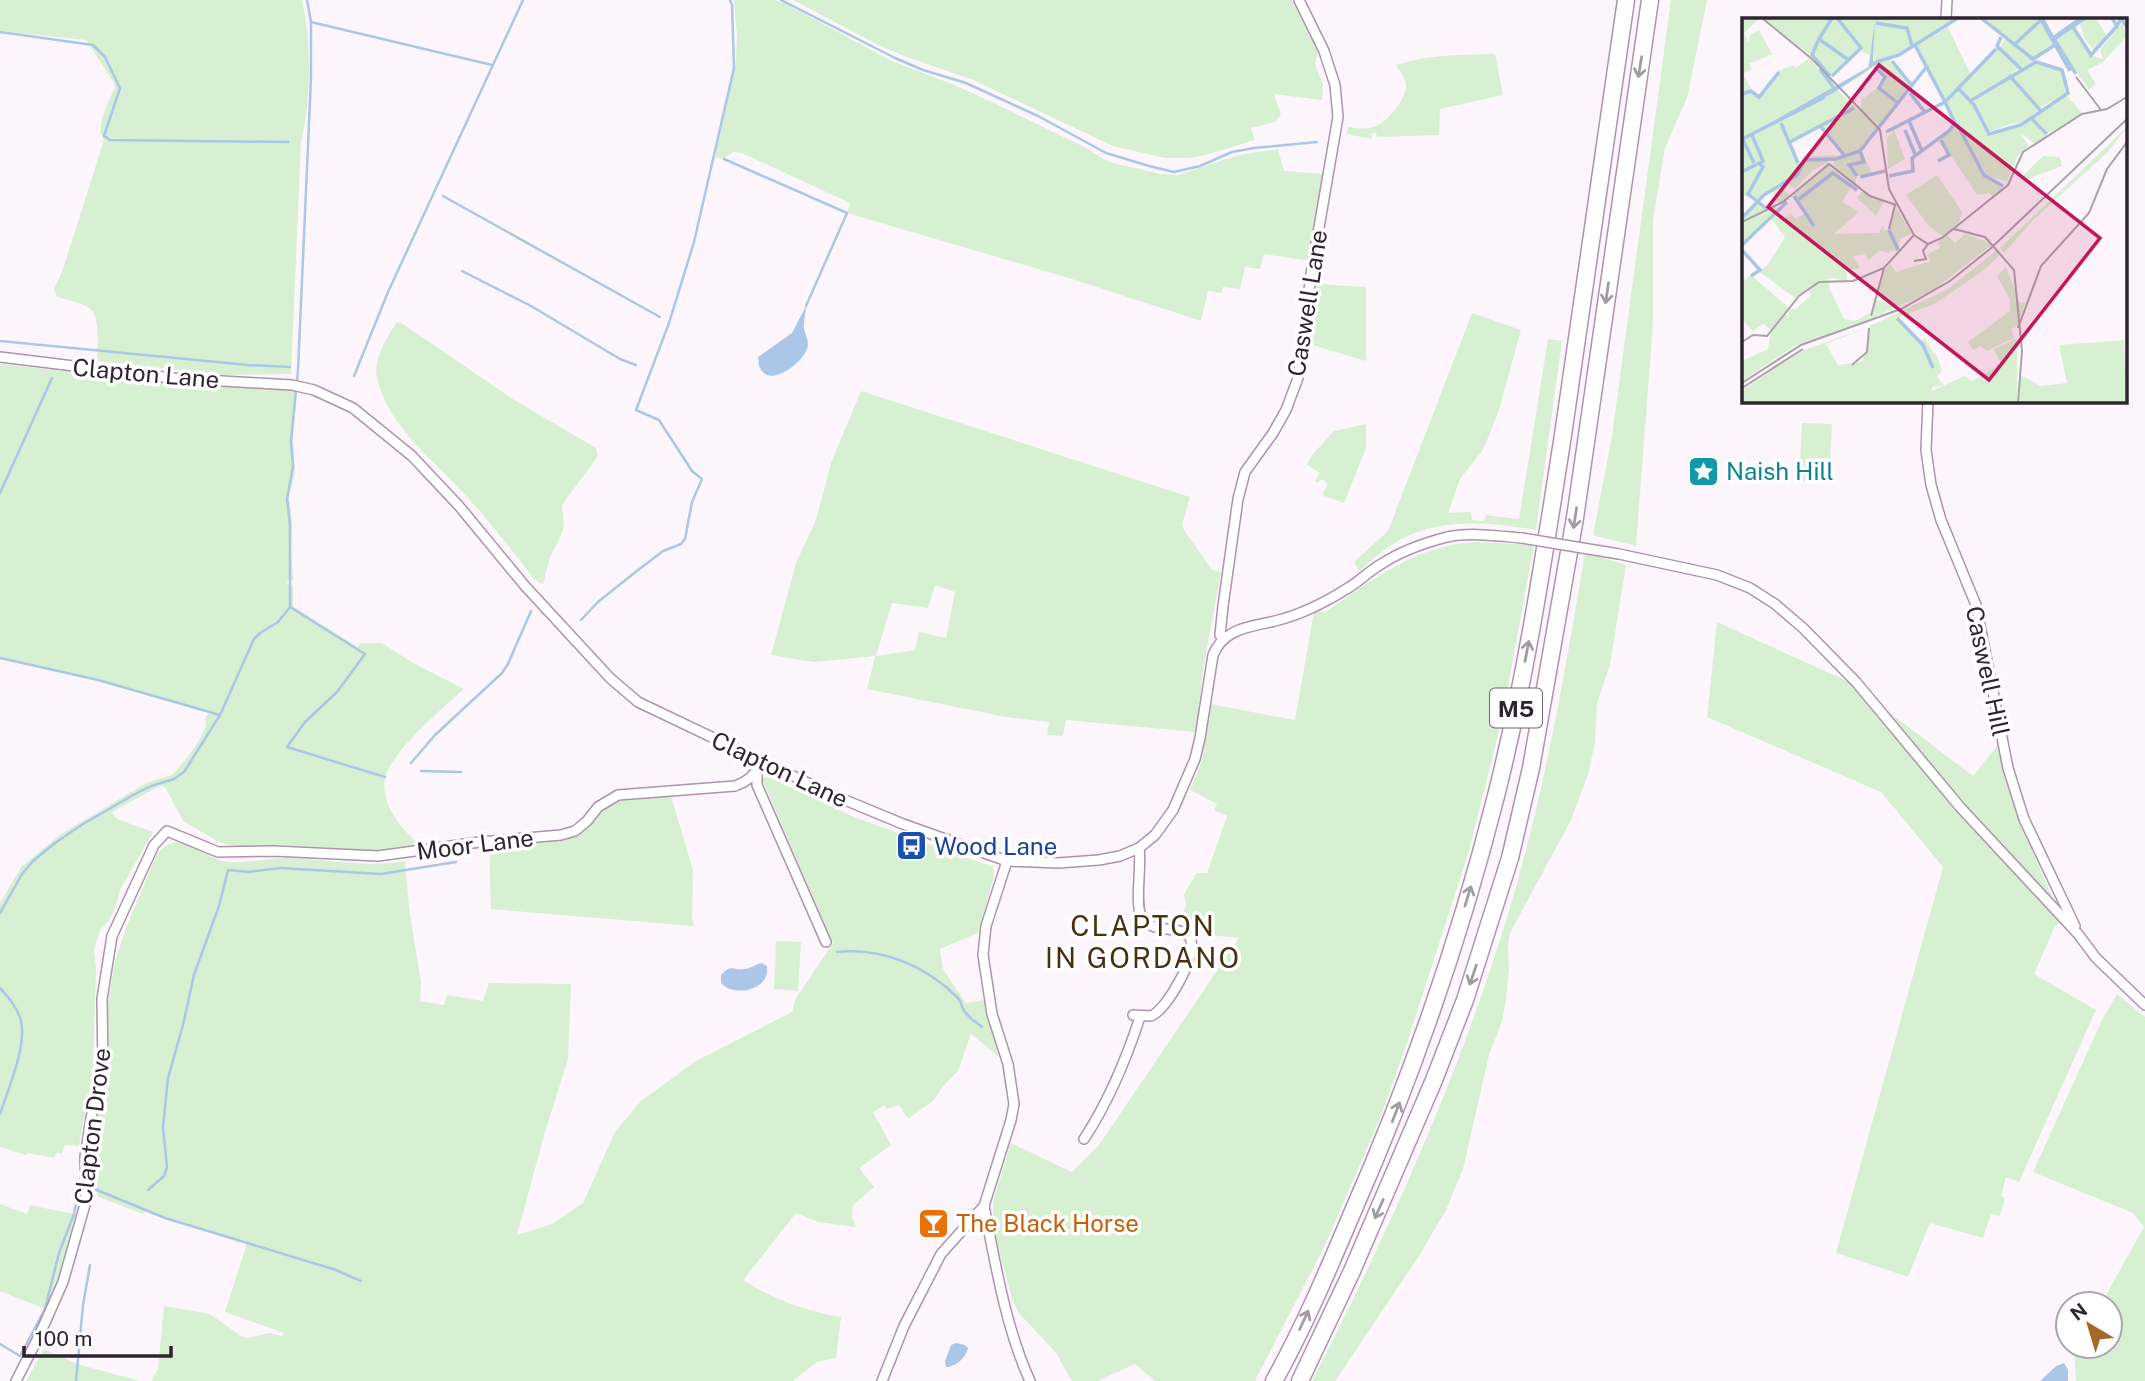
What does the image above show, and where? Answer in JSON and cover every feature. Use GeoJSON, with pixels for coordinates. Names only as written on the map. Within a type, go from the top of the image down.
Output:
{"type":"FeatureCollection","features":[{"type":"Feature","properties":{"kind":"highway","name":"M5"},"geometry":{"type":"LineString","coordinates":[[1274,1381],[1341,1241],[1411,1071],[1445,972],[1496,796],[1539,589],[1626,0]]}},
{"type":"Feature","properties":{"kind":"highway","name":"M5"},"geometry":{"type":"LineString","coordinates":[[1300,1381],[1352,1271],[1434,1080],[1465,1000],[1510,858],[1531,768],[1575,518],[1650,0]]}},
{"type":"Feature","properties":{"kind":"street","name":"Caswell Lane"},"geometry":{"type":"LineString","coordinates":[[1223,640],[1220,635],[1223,606],[1241,485],[1245,472],[1286,410],[1298,378],[1311,274],[1338,117],[1335,85],[1324,51],[1299,0]]}},
{"type":"Feature","properties":{"kind":"street"},"geometry":{"type":"LineString","coordinates":[[1946,18],[1947,0]]}},
{"type":"Feature","properties":{"kind":"street","name":"Clapton Lane"},"geometry":{"type":"LineString","coordinates":[[0,357],[172,378],[292,385],[314,390],[353,408],[412,456],[459,506],[533,595],[610,678],[638,702],[760,762],[904,824],[1007,861],[1089,861],[1120,856],[1148,842],[1173,810],[1189,773],[1200,738],[1213,655],[1223,640]]}},
{"type":"Feature","properties":{"kind":"street","name":"Caswell Hill"},"geometry":{"type":"LineString","coordinates":[[1928,402],[1926,450],[1931,485],[1941,520],[1976,605],[2008,768],[2025,819],[2078,934]]}},
{"type":"Feature","properties":{"kind":"street"},"geometry":{"type":"LineString","coordinates":[[1223,640],[1239,629],[1290,617],[1348,588],[1382,563],[1412,547],[1450,537],[1485,534],[1619,554],[1717,575],[1750,588],[1775,604],[1803,628],[1856,682],[1960,807],[2078,934],[2096,958],[2145,1004]]}},
{"type":"Feature","properties":{"kind":"street"},"geometry":{"type":"LineString","coordinates":[[760,762],[757,785],[826,943]]}},
{"type":"Feature","properties":{"kind":"street","name":"Moor Lane"},"geometry":{"type":"LineString","coordinates":[[167,831],[218,852],[378,856],[561,835],[575,831],[598,807],[618,795],[735,786],[745,783],[757,772]]}},
{"type":"Feature","properties":{"kind":"street","name":"Clapton Drove"},"geometry":{"type":"LineString","coordinates":[[16,1381],[63,1282],[86,1201],[85,1157],[103,1069],[102,999],[112,936],[154,845],[167,831]]}},
{"type":"Feature","properties":{"kind":"street"},"geometry":{"type":"LineString","coordinates":[[1084,1139],[1103,1108],[1129,1048],[1136,1016],[1152,1016],[1162,1009],[1187,965],[1192,944],[1186,934],[1153,926],[1140,916],[1139,848]]}},
{"type":"Feature","properties":{"kind":"street"},"geometry":{"type":"LineString","coordinates":[[882,1381],[904,1326],[942,1254],[984,1206],[1009,1128],[1014,1104],[1008,1064],[990,1006],[983,956],[986,926],[1007,861]]}},
{"type":"Feature","properties":{"kind":"street"},"geometry":{"type":"LineString","coordinates":[[984,1206],[1008,1314],[1030,1381]]}},
{"type":"Feature","properties":{"kind":"green space"},"geometry":{"type":"Polygon","coordinates":[[[0,0],[302,0],[309,72],[301,143],[291,374],[225,375],[97,361],[98,333],[93,312],[82,304],[57,297],[54,289],[62,272],[104,140],[101,135],[102,121],[115,87],[114,83],[86,40],[0,31],[0,0]]]}},
{"type":"Feature","properties":{"kind":"green space"},"geometry":{"type":"Polygon","coordinates":[[[734,0],[774,0],[784,3],[892,61],[994,103],[1109,162],[1177,175],[1239,155],[1278,149],[1284,171],[1323,174],[1310,261],[1264,254],[1260,269],[1245,267],[1240,289],[1223,287],[1221,293],[1208,291],[1201,321],[1072,279],[847,213],[850,203],[742,153],[733,152],[722,159],[715,157],[736,62],[734,0]]]}},
{"type":"Feature","properties":{"kind":"green space"},"geometry":{"type":"Polygon","coordinates":[[[793,0],[1292,0],[1318,52],[1315,64],[1323,85],[1322,100],[1274,94],[1281,115],[1275,122],[1251,128],[1255,140],[1202,156],[1165,158],[1113,146],[973,80],[878,45],[793,0]]]}},
{"type":"Feature","properties":{"kind":"green space"},"geometry":{"type":"Polygon","coordinates":[[[1671,0],[1707,0],[1687,98],[1665,148],[1653,221],[1653,324],[1636,546],[1593,535],[1612,436],[1671,0]]]}},
{"type":"Feature","properties":{"kind":"green space"},"geometry":{"type":"Polygon","coordinates":[[[1495,54],[1503,95],[1440,109],[1439,135],[1377,137],[1376,133],[1371,134],[1372,139],[1346,134],[1348,127],[1376,126],[1396,109],[1406,86],[1396,65],[1432,57],[1495,54]]]}},
{"type":"Feature","properties":{"kind":"green space"},"geometry":{"type":"Polygon","coordinates":[[[1313,284],[1366,287],[1366,361],[1309,344],[1313,284]]]}},
{"type":"Feature","properties":{"kind":"green space"},"geometry":{"type":"Polygon","coordinates":[[[1472,313],[1521,330],[1498,413],[1483,450],[1460,479],[1448,513],[1471,512],[1472,520],[1484,521],[1486,515],[1519,519],[1548,339],[1562,341],[1536,530],[1483,524],[1431,528],[1398,541],[1359,571],[1354,562],[1388,531],[1472,313]]]}},
{"type":"Feature","properties":{"kind":"green space"},"geometry":{"type":"Polygon","coordinates":[[[400,322],[511,398],[596,448],[598,456],[562,505],[564,526],[550,557],[543,584],[535,580],[485,517],[414,442],[391,412],[376,371],[385,342],[396,323],[400,322]]]}},
{"type":"Feature","properties":{"kind":"green space"},"geometry":{"type":"Polygon","coordinates":[[[0,364],[185,384],[297,391],[293,438],[295,473],[289,495],[293,580],[288,580],[287,584],[293,585],[293,606],[357,647],[361,643],[382,643],[413,663],[464,689],[408,742],[385,777],[385,794],[394,816],[421,846],[383,851],[280,845],[238,847],[219,842],[183,821],[165,787],[160,786],[112,812],[117,819],[153,832],[120,890],[108,922],[100,930],[94,950],[96,968],[93,1070],[79,1146],[65,1145],[62,1154],[57,1153],[54,1158],[28,1153],[26,1155],[0,1147],[0,903],[21,867],[61,834],[146,783],[172,775],[201,737],[209,712],[98,680],[0,658],[0,364]]]}},
{"type":"Feature","properties":{"kind":"green space"},"geometry":{"type":"Polygon","coordinates":[[[861,391],[1190,497],[1182,525],[1184,530],[1212,570],[1221,572],[1203,670],[1196,732],[1066,720],[1063,736],[1047,735],[1049,722],[1006,717],[867,689],[875,656],[814,662],[771,655],[796,563],[816,520],[831,463],[861,391]],[[935,585],[928,608],[892,603],[876,656],[915,650],[919,632],[946,638],[955,592],[935,585]]]}},
{"type":"Feature","properties":{"kind":"green space"},"geometry":{"type":"Polygon","coordinates":[[[1802,423],[1832,424],[1829,483],[1799,481],[1802,423]]]}},
{"type":"Feature","properties":{"kind":"green space"},"geometry":{"type":"Polygon","coordinates":[[[1366,424],[1366,448],[1344,503],[1322,495],[1328,484],[1322,479],[1318,483],[1315,481],[1320,473],[1307,465],[1313,454],[1334,431],[1366,424]]]}},
{"type":"Feature","properties":{"kind":"green space"},"geometry":{"type":"Polygon","coordinates":[[[1475,542],[1534,545],[1501,724],[1468,854],[1408,1040],[1381,1116],[1326,1243],[1255,1381],[1155,1381],[1135,1364],[1098,1381],[1072,1381],[1056,1353],[1018,1312],[1012,1299],[993,1227],[993,1202],[1011,1143],[1072,1172],[1099,1145],[1239,938],[1198,934],[1193,924],[1182,918],[1186,905],[1184,894],[1197,873],[1207,873],[1227,816],[1214,810],[1217,804],[1190,790],[1202,761],[1210,704],[1295,720],[1314,611],[1324,613],[1377,577],[1414,557],[1433,550],[1475,542]]]}},
{"type":"Feature","properties":{"kind":"green space"},"geometry":{"type":"Polygon","coordinates":[[[1585,552],[1626,565],[1610,665],[1597,703],[1595,742],[1588,775],[1571,820],[1510,933],[1509,969],[1502,1021],[1489,1055],[1463,1169],[1446,1210],[1419,1256],[1335,1381],[1312,1381],[1395,1210],[1445,1093],[1489,974],[1521,869],[1543,779],[1585,552]]]}},
{"type":"Feature","properties":{"kind":"green space"},"geometry":{"type":"Polygon","coordinates":[[[1717,622],[1849,682],[1973,776],[2000,742],[2017,812],[2063,922],[2055,926],[2034,974],[2096,1010],[2019,1182],[2006,1177],[2001,1196],[2005,1198],[2000,1216],[1991,1214],[1983,1238],[1930,1223],[1908,1277],[1836,1253],[1943,867],[1881,792],[1707,717],[1717,622]]]}},
{"type":"Feature","properties":{"kind":"green space"},"geometry":{"type":"Polygon","coordinates":[[[766,776],[854,817],[993,867],[994,876],[978,933],[940,949],[943,969],[966,1003],[985,1000],[1003,1060],[971,1034],[958,1071],[934,1100],[908,1119],[899,1105],[887,1109],[885,1105],[873,1112],[891,1145],[859,1168],[874,1187],[853,1205],[852,1217],[856,1227],[818,1222],[796,1213],[743,1280],[790,1303],[841,1317],[836,1358],[817,1362],[793,1381],[151,1381],[158,1369],[164,1306],[210,1314],[247,1338],[270,1333],[282,1336],[284,1333],[225,1312],[247,1243],[146,1211],[143,1214],[99,1197],[92,1183],[90,1150],[110,1076],[107,1009],[115,961],[157,854],[174,842],[183,843],[228,862],[287,858],[361,863],[405,861],[421,983],[420,1001],[444,1005],[447,995],[483,1001],[489,983],[571,984],[568,1059],[517,1235],[552,1224],[583,1203],[615,1132],[641,1101],[696,1061],[792,1012],[795,1000],[833,943],[762,779],[766,776]]]}},
{"type":"Feature","properties":{"kind":"green space"},"geometry":{"type":"Polygon","coordinates":[[[671,796],[693,870],[694,926],[491,909],[489,843],[566,840],[615,801],[671,796]]]}},
{"type":"Feature","properties":{"kind":"green space"},"geometry":{"type":"Polygon","coordinates":[[[776,941],[801,942],[798,991],[774,989],[776,941]]]}},
{"type":"Feature","properties":{"kind":"green space"},"geometry":{"type":"Polygon","coordinates":[[[2117,994],[2145,1017],[2145,1381],[2076,1381],[2075,1360],[2124,1360],[2124,1290],[2109,1290],[2144,1227],[2133,1213],[2033,1172],[2102,1020],[2117,994]]]}},
{"type":"Feature","properties":{"kind":"green space"},"geometry":{"type":"Polygon","coordinates":[[[0,1204],[27,1214],[30,1205],[78,1215],[45,1309],[0,1291],[0,1204]]]}},
{"type":"Feature","properties":{"kind":"green space"},"geometry":{"type":"Polygon","coordinates":[[[44,1349],[77,1364],[140,1381],[26,1381],[44,1349]]]}},
{"type":"Feature","properties":{"kind":"water"},"geometry":{"type":"Polygon","coordinates":[[[806,306],[804,326],[808,343],[804,354],[786,371],[771,376],[765,374],[759,367],[758,357],[792,333],[806,306]]]}},
{"type":"Feature","properties":{"kind":"water"},"geometry":{"type":"Polygon","coordinates":[[[762,963],[767,966],[767,974],[758,986],[742,991],[727,988],[721,983],[721,975],[728,969],[746,969],[762,963]]]}},
{"type":"Feature","properties":{"kind":"water"},"geometry":{"type":"Polygon","coordinates":[[[951,1345],[965,1345],[967,1351],[957,1363],[946,1367],[945,1361],[951,1345]]]}},
{"type":"Feature","properties":{"kind":"water"},"geometry":{"type":"Polygon","coordinates":[[[2064,1363],[2068,1370],[2068,1381],[2040,1381],[2056,1366],[2064,1363]]]}},
{"type":"Feature","properties":{"kind":"waterway"},"geometry":{"type":"LineString","coordinates":[[0,913],[22,874],[55,843],[135,794],[174,779],[184,772],[220,715],[254,639],[278,622],[290,607],[290,524],[287,499],[293,467],[291,441],[298,370],[311,78],[311,22],[307,0]]}},
{"type":"Feature","properties":{"kind":"waterway"},"geometry":{"type":"LineString","coordinates":[[354,376],[388,292],[523,0]]}},
{"type":"Feature","properties":{"kind":"waterway"},"geometry":{"type":"LineString","coordinates":[[581,620],[598,602],[663,551],[681,544],[685,539],[692,502],[702,479],[692,471],[659,420],[636,410],[669,323],[694,242],[734,68],[730,0]]}},
{"type":"Feature","properties":{"kind":"waterway"},"geometry":{"type":"LineString","coordinates":[[781,0],[895,58],[966,83],[1038,116],[1106,153],[1149,166],[1174,172],[1200,166],[1232,152],[1317,142]]}},
{"type":"Feature","properties":{"kind":"waterway"},"geometry":{"type":"LineString","coordinates":[[311,22],[492,65]]}},
{"type":"Feature","properties":{"kind":"waterway"},"geometry":{"type":"LineString","coordinates":[[0,32],[93,45],[105,57],[120,88],[104,136],[110,140],[288,142]]}},
{"type":"Feature","properties":{"kind":"waterway"},"geometry":{"type":"LineString","coordinates":[[724,159],[847,213],[806,306]]}},
{"type":"Feature","properties":{"kind":"waterway"},"geometry":{"type":"LineString","coordinates":[[443,196],[660,317]]}},
{"type":"Feature","properties":{"kind":"waterway"},"geometry":{"type":"LineString","coordinates":[[462,271],[531,306],[620,359],[636,365]]}},
{"type":"Feature","properties":{"kind":"waterway"},"geometry":{"type":"LineString","coordinates":[[0,341],[290,367]]}},
{"type":"Feature","properties":{"kind":"waterway"},"geometry":{"type":"LineString","coordinates":[[0,493],[52,378]]}},
{"type":"Feature","properties":{"kind":"waterway"},"geometry":{"type":"LineString","coordinates":[[290,607],[365,654],[337,692],[305,722],[287,747],[385,777]]}},
{"type":"Feature","properties":{"kind":"waterway"},"geometry":{"type":"LineString","coordinates":[[411,763],[435,735],[502,673],[531,611]]}},
{"type":"Feature","properties":{"kind":"waterway"},"geometry":{"type":"LineString","coordinates":[[0,658],[98,680],[220,715]]}},
{"type":"Feature","properties":{"kind":"waterway"},"geometry":{"type":"LineString","coordinates":[[421,771],[461,772]]}},
{"type":"Feature","properties":{"kind":"waterway"},"geometry":{"type":"LineString","coordinates":[[148,1190],[164,1176],[167,1167],[163,1127],[168,1078],[194,975],[219,906],[228,870],[249,872],[280,868],[381,874],[456,862]]}},
{"type":"Feature","properties":{"kind":"waterway"},"geometry":{"type":"LineString","coordinates":[[837,952],[854,951],[887,956],[918,968],[958,998],[967,1014],[982,1027]]}},
{"type":"Feature","properties":{"kind":"waterway"},"geometry":{"type":"LineString","coordinates":[[0,988],[18,1012],[22,1031],[16,1068],[0,1114]]}},
{"type":"Feature","properties":{"kind":"waterway"},"geometry":{"type":"LineString","coordinates":[[92,1188],[165,1218],[336,1270],[361,1281]]}},
{"type":"Feature","properties":{"kind":"waterway"},"geometry":{"type":"LineString","coordinates":[[0,1344],[20,1356],[45,1309],[79,1190]]}},
{"type":"Feature","properties":{"kind":"waterway"},"geometry":{"type":"LineString","coordinates":[[76,1381],[83,1305],[90,1265]]}},
{"type":"Feature","properties":{"kind":"place","name":"Naish Hill"},"geometry":{"type":"Point","coordinates":[1703,471]}},
{"type":"Feature","properties":{"kind":"place","name":"Wood Lane"},"geometry":{"type":"Point","coordinates":[911,846]}},
{"type":"Feature","properties":{"kind":"place","name":"The Black Horse"},"geometry":{"type":"Point","coordinates":[933,1223]}},
{"type":"Feature","properties":{"kind":"district","name":"CLAPTON IN GORDANO"},"geometry":{"type":"Point","coordinates":[1143,941]}}]}
